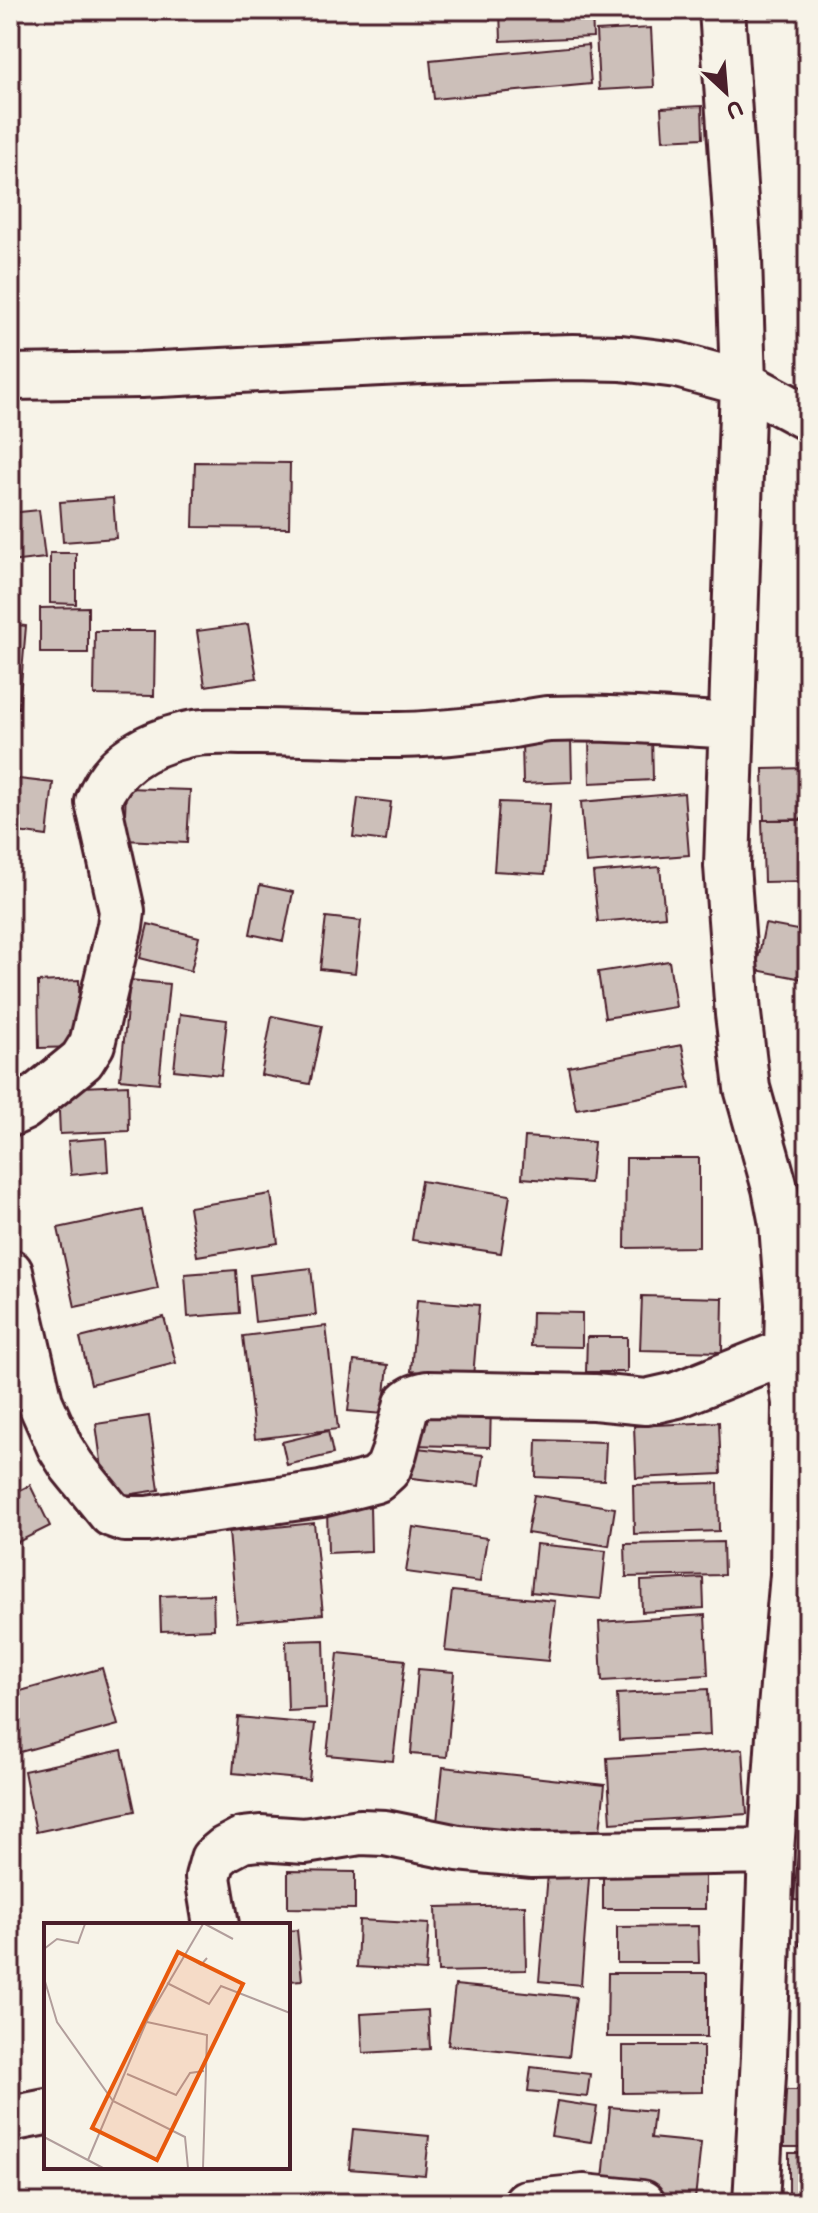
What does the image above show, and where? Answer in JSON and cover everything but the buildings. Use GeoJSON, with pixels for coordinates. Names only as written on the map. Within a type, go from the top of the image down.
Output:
{"type":"FeatureCollection","features":[{"type":"Feature","properties":{"kind":"street"},"geometry":{"type":"LineString","coordinates":[[722,10],[739,259],[743,383],[727,866],[747,1088],[782,1224],[788,1304],[787,1351],[795,1403],[793,1575],[771,1851],[756,2203]]}},
{"type":"Feature","properties":{"kind":"street"},"geometry":{"type":"LineString","coordinates":[[10,377],[141,375],[422,361],[621,358],[677,365],[743,383],[808,418]]}},
{"type":"Feature","properties":{"kind":"street"},"geometry":{"type":"LineString","coordinates":[[10,1114],[23,1108],[82,1060],[92,1044],[122,911],[98,802],[114,771],[126,760],[162,742],[187,734],[209,732],[304,731],[399,735],[545,720],[598,718],[731,726]]}},
{"type":"Feature","properties":{"kind":"street"},"geometry":{"type":"LineString","coordinates":[[10,1272],[40,1402],[60,1447],[98,1500],[111,1514],[125,1519],[147,1519],[305,1497],[368,1484],[388,1469],[407,1403],[417,1396],[581,1397],[646,1402],[677,1395],[787,1351]]}},
{"type":"Feature","properties":{"kind":"street"},"geometry":{"type":"LineString","coordinates":[[216,1923],[208,1877],[213,1859],[234,1844],[251,1839],[305,1841],[360,1832],[385,1833],[458,1848],[533,1855],[771,1851]]}},
{"type":"Feature","properties":{"kind":"street"},"geometry":{"type":"LineString","coordinates":[[10,2119],[44,2112]]}},
{"type":"Feature","properties":{"kind":"street"},"geometry":{"type":"LineString","coordinates":[[526,2203],[584,2197],[642,2203]]}}]}
